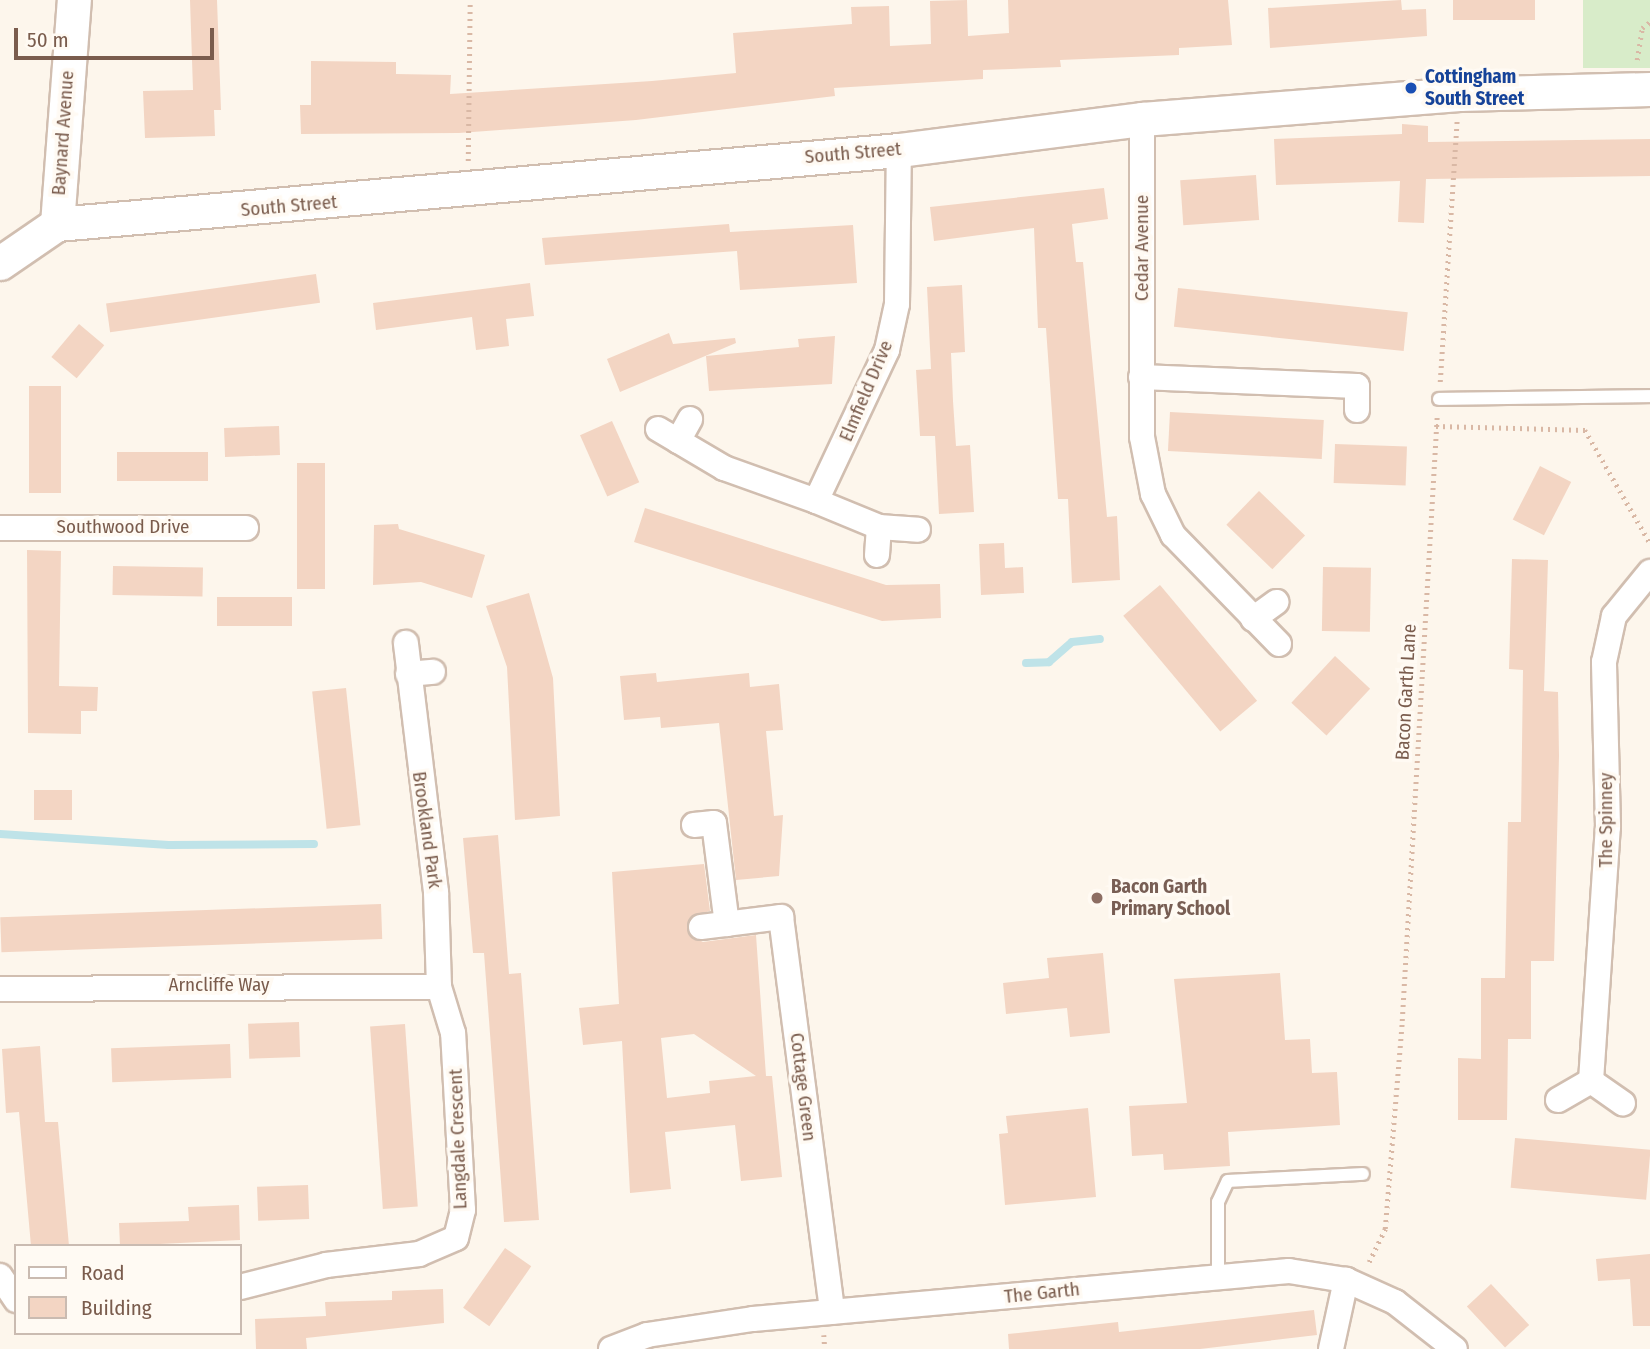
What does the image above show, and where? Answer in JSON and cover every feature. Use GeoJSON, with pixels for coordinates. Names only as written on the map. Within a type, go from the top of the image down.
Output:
{"type":"FeatureCollection","features":[{"type":"Feature","properties":{"kind":"main road","name":"Baynard Avenue"},"geometry":{"type":"LineString","coordinates":[[57,223],[74,0]]}},
{"type":"Feature","properties":{"kind":"main road","name":"South Street"},"geometry":{"type":"LineString","coordinates":[[57,223],[899,150],[1142,120],[1459,94],[1641,89]]}},
{"type":"Feature","properties":{"kind":"main road"},"geometry":{"type":"LineString","coordinates":[[0,263],[57,223]]}},
{"type":"Feature","properties":{"kind":"street","name":"Cedar Avenue"},"geometry":{"type":"LineString","coordinates":[[1142,120],[1142,437],[1153,494],[1173,535],[1279,644]]}},
{"type":"Feature","properties":{"kind":"street","name":"Elmfield Drive"},"geometry":{"type":"LineString","coordinates":[[816,500],[887,349],[897,304],[899,150]]}},
{"type":"Feature","properties":{"kind":"street"},"geometry":{"type":"LineString","coordinates":[[1141,377],[1357,386],[1357,410]]}},
{"type":"Feature","properties":{"kind":"street"},"geometry":{"type":"LineString","coordinates":[[690,419],[668,435],[724,468],[816,500],[879,527],[918,530]]}},
{"type":"Feature","properties":{"kind":"street"},"geometry":{"type":"LineString","coordinates":[[877,555],[879,527]]}},
{"type":"Feature","properties":{"kind":"street","name":"Southwood Drive"},"geometry":{"type":"LineString","coordinates":[[0,528],[246,528]]}},
{"type":"Feature","properties":{"kind":"street","name":"The Spinney"},"geometry":{"type":"LineString","coordinates":[[1591,1080],[1607,841],[1604,662],[1615,616],[1650,572]]}},
{"type":"Feature","properties":{"kind":"street"},"geometry":{"type":"LineString","coordinates":[[1253,619],[1276,602]]}},
{"type":"Feature","properties":{"kind":"street","name":"Brookland Park"},"geometry":{"type":"LineString","coordinates":[[406,643],[420,673],[436,892],[439,987]]}},
{"type":"Feature","properties":{"kind":"street"},"geometry":{"type":"LineString","coordinates":[[694,825],[714,823],[727,924]]}},
{"type":"Feature","properties":{"kind":"street","name":"Cottage Green"},"geometry":{"type":"LineString","coordinates":[[701,928],[781,917],[832,1312]]}},
{"type":"Feature","properties":{"kind":"street","name":"Arncliffe Way"},"geometry":{"type":"LineString","coordinates":[[0,989],[439,987]]}},
{"type":"Feature","properties":{"kind":"street","name":"Langdale Crescent"},"geometry":{"type":"LineString","coordinates":[[242,1286],[326,1265],[419,1254],[456,1238],[463,1210],[453,1033],[439,987]]}},
{"type":"Feature","properties":{"kind":"street"},"geometry":{"type":"LineString","coordinates":[[1558,1100],[1591,1080],[1623,1103]]}},
{"type":"Feature","properties":{"kind":"street","name":"The Garth"},"geometry":{"type":"LineString","coordinates":[[611,1349],[647,1335],[832,1312],[1218,1273],[1289,1271],[1352,1282],[1395,1302],[1455,1349]]}},
{"type":"Feature","properties":{"kind":"street"},"geometry":{"type":"LineString","coordinates":[[0,1276],[14,1297]]}},
{"type":"Feature","properties":{"kind":"street"},"geometry":{"type":"LineString","coordinates":[[1331,1349],[1352,1282]]}},
{"type":"Feature","properties":{"kind":"lane"},"geometry":{"type":"LineString","coordinates":[[1439,399],[1650,396]]}},
{"type":"Feature","properties":{"kind":"lane"},"geometry":{"type":"LineString","coordinates":[[1218,1273],[1218,1202],[1228,1181],[1363,1174]]}},
{"type":"Feature","properties":{"kind":"path"},"geometry":{"type":"LineString","coordinates":[[466,186],[470,0]]}},
{"type":"Feature","properties":{"kind":"path"},"geometry":{"type":"LineString","coordinates":[[1641,89],[1642,28],[1650,22]]}},
{"type":"Feature","properties":{"kind":"path","name":"Bacon Garth Lane"},"geometry":{"type":"LineString","coordinates":[[1352,1282],[1385,1228],[1459,94]]}},
{"type":"Feature","properties":{"kind":"path"},"geometry":{"type":"LineString","coordinates":[[1436,426],[1585,430],[1650,543]]}},
{"type":"Feature","properties":{"kind":"green space"},"geometry":{"type":"Polygon","coordinates":[[[1583,0],[1650,0],[1650,68],[1583,68],[1583,0]]]}},
{"type":"Feature","properties":{"kind":"building"},"geometry":{"type":"Polygon","coordinates":[[[190,0],[217,0],[221,110],[214,110],[215,136],[145,138],[143,91],[193,90],[190,0]]]}},
{"type":"Feature","properties":{"kind":"building"},"geometry":{"type":"Polygon","coordinates":[[[967,0],[968,36],[1009,33],[1008,0],[1228,0],[1232,45],[1179,48],[1179,55],[1060,60],[1061,67],[983,70],[983,79],[834,88],[835,96],[636,120],[459,133],[301,134],[300,105],[311,105],[311,61],[396,62],[396,74],[451,75],[450,94],[652,81],[736,73],[733,33],[852,24],[851,7],[889,6],[890,46],[931,44],[930,1],[967,0]]]}},
{"type":"Feature","properties":{"kind":"building"},"geometry":{"type":"Polygon","coordinates":[[[1401,0],[1402,10],[1426,9],[1427,36],[1270,48],[1268,8],[1401,0]]]}},
{"type":"Feature","properties":{"kind":"building"},"geometry":{"type":"Polygon","coordinates":[[[1453,0],[1535,0],[1535,20],[1453,20],[1453,0]]]}},
{"type":"Feature","properties":{"kind":"building"},"geometry":{"type":"Polygon","coordinates":[[[1402,124],[1428,126],[1428,142],[1650,139],[1650,176],[1426,179],[1424,223],[1398,222],[1400,181],[1276,185],[1274,139],[1402,134],[1402,124]]]}},
{"type":"Feature","properties":{"kind":"building"},"geometry":{"type":"Polygon","coordinates":[[[1256,175],[1259,220],[1183,225],[1180,180],[1256,175]]]}},
{"type":"Feature","properties":{"kind":"building"},"geometry":{"type":"Polygon","coordinates":[[[1104,188],[1108,219],[1072,224],[1076,262],[1083,262],[1107,517],[1117,516],[1120,580],[1072,583],[1068,499],[1058,499],[1046,328],[1038,328],[1034,228],[934,241],[930,207],[1104,188]]]}},
{"type":"Feature","properties":{"kind":"building"},"geometry":{"type":"Polygon","coordinates":[[[729,224],[730,232],[853,225],[857,283],[740,290],[737,251],[545,265],[542,238],[729,224]]]}},
{"type":"Feature","properties":{"kind":"building"},"geometry":{"type":"Polygon","coordinates":[[[316,274],[320,303],[110,332],[106,304],[316,274]]]}},
{"type":"Feature","properties":{"kind":"building"},"geometry":{"type":"Polygon","coordinates":[[[530,283],[534,316],[506,319],[509,346],[476,350],[472,317],[376,330],[373,303],[530,283]]]}},
{"type":"Feature","properties":{"kind":"building"},"geometry":{"type":"Polygon","coordinates":[[[962,285],[965,352],[951,353],[953,401],[956,446],[970,445],[974,512],[939,514],[935,436],[920,436],[916,370],[931,369],[927,287],[962,285]]]}},
{"type":"Feature","properties":{"kind":"building"},"geometry":{"type":"Polygon","coordinates":[[[1178,288],[1408,312],[1404,351],[1174,327],[1178,288]]]}},
{"type":"Feature","properties":{"kind":"building"},"geometry":{"type":"Polygon","coordinates":[[[79,324],[104,345],[77,378],[51,357],[79,324]]]}},
{"type":"Feature","properties":{"kind":"building"},"geometry":{"type":"Polygon","coordinates":[[[669,333],[673,344],[735,338],[736,343],[620,392],[607,359],[669,333]]]}},
{"type":"Feature","properties":{"kind":"building"},"geometry":{"type":"Polygon","coordinates":[[[835,336],[832,384],[709,391],[706,356],[799,347],[798,339],[835,336]]]}},
{"type":"Feature","properties":{"kind":"building"},"geometry":{"type":"Polygon","coordinates":[[[29,386],[61,386],[61,493],[29,493],[29,386]]]}},
{"type":"Feature","properties":{"kind":"building"},"geometry":{"type":"Polygon","coordinates":[[[1170,412],[1324,420],[1322,459],[1168,451],[1170,412]]]}},
{"type":"Feature","properties":{"kind":"building"},"geometry":{"type":"Polygon","coordinates":[[[612,421],[639,482],[607,496],[580,435],[612,421]]]}},
{"type":"Feature","properties":{"kind":"building"},"geometry":{"type":"Polygon","coordinates":[[[279,426],[280,455],[225,457],[224,428],[279,426]]]}},
{"type":"Feature","properties":{"kind":"building"},"geometry":{"type":"Polygon","coordinates":[[[1335,444],[1407,447],[1406,485],[1334,483],[1335,444]]]}},
{"type":"Feature","properties":{"kind":"building"},"geometry":{"type":"Polygon","coordinates":[[[117,452],[208,452],[208,481],[117,481],[117,452]]]}},
{"type":"Feature","properties":{"kind":"building"},"geometry":{"type":"Polygon","coordinates":[[[297,463],[325,463],[325,589],[297,589],[297,463]]]}},
{"type":"Feature","properties":{"kind":"building"},"geometry":{"type":"Polygon","coordinates":[[[1540,466],[1571,482],[1544,535],[1513,519],[1540,466]]]}},
{"type":"Feature","properties":{"kind":"building"},"geometry":{"type":"Polygon","coordinates":[[[1259,491],[1305,535],[1272,569],[1226,525],[1259,491]]]}},
{"type":"Feature","properties":{"kind":"building"},"geometry":{"type":"Polygon","coordinates":[[[645,508],[886,585],[940,584],[941,618],[882,621],[634,542],[645,508]]]}},
{"type":"Feature","properties":{"kind":"building"},"geometry":{"type":"Polygon","coordinates":[[[398,524],[399,529],[485,555],[472,598],[421,582],[373,585],[374,525],[398,524]]]}},
{"type":"Feature","properties":{"kind":"building"},"geometry":{"type":"Polygon","coordinates":[[[1004,543],[1005,568],[1023,567],[1024,593],[981,595],[979,544],[1004,543]]]}},
{"type":"Feature","properties":{"kind":"building"},"geometry":{"type":"Polygon","coordinates":[[[27,550],[61,551],[59,686],[98,687],[97,711],[81,711],[81,734],[28,733],[27,550]]]}},
{"type":"Feature","properties":{"kind":"building"},"geometry":{"type":"Polygon","coordinates":[[[1512,559],[1548,560],[1544,691],[1558,692],[1559,756],[1554,961],[1531,961],[1531,1039],[1508,1039],[1507,1120],[1458,1120],[1458,1058],[1481,1059],[1481,978],[1505,978],[1508,822],[1521,822],[1523,670],[1509,669],[1512,559]]]}},
{"type":"Feature","properties":{"kind":"building"},"geometry":{"type":"Polygon","coordinates":[[[113,566],[203,568],[202,597],[112,595],[113,566]]]}},
{"type":"Feature","properties":{"kind":"building"},"geometry":{"type":"Polygon","coordinates":[[[1323,567],[1371,568],[1370,632],[1322,631],[1323,567]]]}},
{"type":"Feature","properties":{"kind":"building"},"geometry":{"type":"Polygon","coordinates":[[[1160,585],[1257,701],[1220,732],[1123,616],[1160,585]]]}},
{"type":"Feature","properties":{"kind":"building"},"geometry":{"type":"Polygon","coordinates":[[[529,593],[553,678],[560,816],[515,820],[507,667],[486,606],[529,593]]]}},
{"type":"Feature","properties":{"kind":"building"},"geometry":{"type":"Polygon","coordinates":[[[217,597],[292,597],[292,626],[217,626],[217,597]]]}},
{"type":"Feature","properties":{"kind":"building"},"geometry":{"type":"Polygon","coordinates":[[[1335,656],[1370,689],[1326,736],[1291,703],[1335,656]]]}},
{"type":"Feature","properties":{"kind":"building"},"geometry":{"type":"Polygon","coordinates":[[[656,673],[657,682],[749,673],[750,687],[779,684],[783,730],[766,731],[774,816],[783,815],[779,876],[736,880],[719,723],[661,728],[660,717],[624,720],[620,676],[656,673]]]}},
{"type":"Feature","properties":{"kind":"building"},"geometry":{"type":"Polygon","coordinates":[[[346,688],[360,825],[327,829],[312,692],[346,688]]]}},
{"type":"Feature","properties":{"kind":"building"},"geometry":{"type":"Polygon","coordinates":[[[34,790],[72,790],[72,820],[34,820],[34,790]]]}},
{"type":"Feature","properties":{"kind":"building"},"geometry":{"type":"Polygon","coordinates":[[[498,835],[509,974],[521,973],[539,1220],[504,1222],[484,953],[473,953],[463,838],[498,835]]]}},
{"type":"Feature","properties":{"kind":"building"},"geometry":{"type":"Polygon","coordinates":[[[704,864],[710,911],[692,916],[689,935],[703,942],[756,935],[766,1076],[772,1076],[782,1177],[741,1181],[735,1125],[665,1132],[671,1189],[630,1193],[622,1041],[583,1045],[579,1008],[619,1004],[612,872],[704,864]],[[694,1034],[661,1038],[667,1098],[710,1093],[709,1081],[756,1076],[694,1034]]]}},
{"type":"Feature","properties":{"kind":"building"},"geometry":{"type":"Polygon","coordinates":[[[381,904],[382,939],[1,952],[0,917],[381,904]]]}},
{"type":"Feature","properties":{"kind":"building"},"geometry":{"type":"Polygon","coordinates":[[[1103,953],[1110,1033],[1070,1037],[1067,1008],[1006,1014],[1003,983],[1049,978],[1047,958],[1103,953]]]}},
{"type":"Feature","properties":{"kind":"building"},"geometry":{"type":"Polygon","coordinates":[[[1280,973],[1285,1040],[1310,1039],[1312,1073],[1337,1072],[1340,1125],[1228,1132],[1230,1166],[1164,1170],[1163,1154],[1132,1156],[1129,1106],[1187,1103],[1174,979],[1280,973]]]}},
{"type":"Feature","properties":{"kind":"building"},"geometry":{"type":"Polygon","coordinates":[[[299,1022],[300,1057],[249,1059],[248,1024],[299,1022]]]}},
{"type":"Feature","properties":{"kind":"building"},"geometry":{"type":"Polygon","coordinates":[[[405,1024],[418,1207],[383,1209],[370,1026],[405,1024]]]}},
{"type":"Feature","properties":{"kind":"building"},"geometry":{"type":"Polygon","coordinates":[[[230,1044],[231,1078],[112,1082],[111,1048],[230,1044]]]}},
{"type":"Feature","properties":{"kind":"building"},"geometry":{"type":"Polygon","coordinates":[[[40,1046],[45,1122],[58,1122],[69,1244],[31,1244],[19,1112],[6,1113],[2,1049],[40,1046]]]}},
{"type":"Feature","properties":{"kind":"building"},"geometry":{"type":"Polygon","coordinates":[[[1088,1108],[1096,1197],[1005,1205],[999,1134],[1008,1133],[1006,1116],[1088,1108]]]}},
{"type":"Feature","properties":{"kind":"building"},"geometry":{"type":"Polygon","coordinates":[[[1515,1138],[1650,1150],[1646,1200],[1511,1188],[1515,1138]]]}},
{"type":"Feature","properties":{"kind":"building"},"geometry":{"type":"Polygon","coordinates":[[[308,1185],[309,1219],[258,1221],[257,1187],[308,1185]]]}},
{"type":"Feature","properties":{"kind":"building"},"geometry":{"type":"Polygon","coordinates":[[[239,1205],[240,1240],[120,1244],[119,1223],[189,1221],[188,1207],[239,1205]]]}},
{"type":"Feature","properties":{"kind":"building"},"geometry":{"type":"Polygon","coordinates":[[[505,1248],[531,1266],[489,1326],[463,1308],[505,1248]]]}},
{"type":"Feature","properties":{"kind":"building"},"geometry":{"type":"Polygon","coordinates":[[[1650,1254],[1650,1326],[1633,1326],[1630,1279],[1598,1281],[1596,1259],[1650,1254]]]}},
{"type":"Feature","properties":{"kind":"building"},"geometry":{"type":"Polygon","coordinates":[[[1491,1284],[1529,1325],[1505,1347],[1467,1307],[1491,1284]]]}},
{"type":"Feature","properties":{"kind":"building"},"geometry":{"type":"Polygon","coordinates":[[[443,1289],[444,1323],[306,1338],[307,1349],[256,1349],[255,1319],[326,1316],[325,1302],[392,1300],[392,1291],[443,1289]]]}},
{"type":"Feature","properties":{"kind":"building"},"geometry":{"type":"Polygon","coordinates":[[[1314,1310],[1317,1335],[1200,1349],[1009,1349],[1008,1334],[1118,1322],[1119,1332],[1314,1310]]]}},
{"type":"Feature","properties":{"kind":"waterway"},"geometry":{"type":"LineString","coordinates":[[1026,663],[1049,662],[1072,642],[1100,639]]}},
{"type":"Feature","properties":{"kind":"waterway"},"geometry":{"type":"LineString","coordinates":[[0,834],[169,845],[314,844]]}},
{"type":"Feature","properties":{"kind":"place","name":"Cottingham South Street"},"geometry":{"type":"Point","coordinates":[1411,88]}},
{"type":"Feature","properties":{"kind":"place","name":"Bacon Garth Primary School"},"geometry":{"type":"Point","coordinates":[1097,898]}}]}
